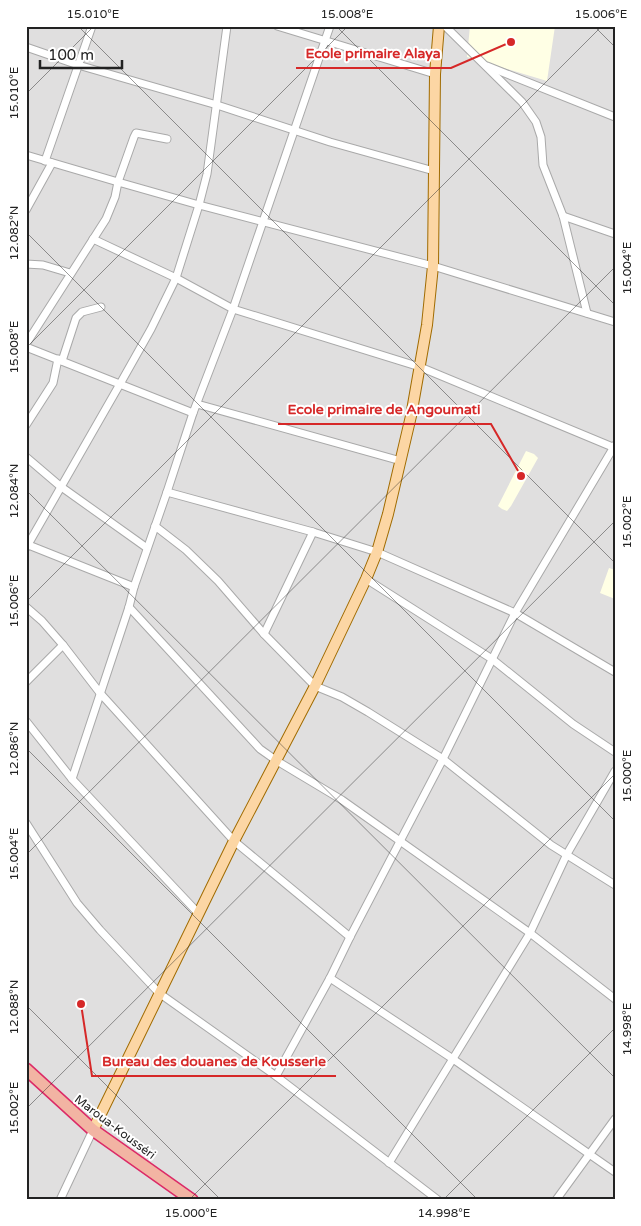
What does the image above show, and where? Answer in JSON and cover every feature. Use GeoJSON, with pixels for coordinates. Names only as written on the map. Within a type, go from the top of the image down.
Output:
{"type":"FeatureCollection","features":[{"type":"Feature","properties":{"kind":"highway","name":"Maroua-Kousséri"},"geometry":{"type":"LineString","coordinates":[[26,1070],[93,1130],[192,1200]]}},
{"type":"Feature","properties":{"kind":"main road"},"geometry":{"type":"LineString","coordinates":[[93,1130],[234,841],[315,686],[377,552],[411,416],[427,325],[433,266],[435,74],[440,26]]}},
{"type":"Feature","properties":{"kind":"street"},"geometry":{"type":"LineString","coordinates":[[26,210],[48,162],[92,26]]}},
{"type":"Feature","properties":{"kind":"street"},"geometry":{"type":"LineString","coordinates":[[134,587],[27,546],[151,329],[176,278],[200,205],[227,26]]}},
{"type":"Feature","properties":{"kind":"street"},"geometry":{"type":"LineString","coordinates":[[277,26],[435,74]]}},
{"type":"Feature","properties":{"kind":"street"},"geometry":{"type":"LineString","coordinates":[[72,778],[147,548],[168,492],[193,414],[233,309],[330,26]]}},
{"type":"Feature","properties":{"kind":"street"},"geometry":{"type":"LineString","coordinates":[[445,26],[522,102],[536,122],[541,137],[543,165],[563,216],[587,313]]}},
{"type":"Feature","properties":{"kind":"street"},"geometry":{"type":"LineString","coordinates":[[26,48],[216,105],[294,131],[434,171]]}},
{"type":"Feature","properties":{"kind":"street"},"geometry":{"type":"LineString","coordinates":[[482,64],[615,116]]}},
{"type":"Feature","properties":{"kind":"street"},"geometry":{"type":"LineString","coordinates":[[167,139],[136,133],[118,182],[111,208],[26,346],[193,414]]}},
{"type":"Feature","properties":{"kind":"street"},"geometry":{"type":"LineString","coordinates":[[26,155],[200,205],[433,266],[615,322]]}},
{"type":"Feature","properties":{"kind":"street"},"geometry":{"type":"LineString","coordinates":[[563,216],[615,234]]}},
{"type":"Feature","properties":{"kind":"street"},"geometry":{"type":"LineString","coordinates":[[93,239],[176,278],[233,309],[420,367],[614,447],[516,613],[400,843],[330,978],[276,1076]]}},
{"type":"Feature","properties":{"kind":"street"},"geometry":{"type":"LineString","coordinates":[[26,264],[43,265],[70,273]]}},
{"type":"Feature","properties":{"kind":"street"},"geometry":{"type":"LineString","coordinates":[[26,425],[53,383],[76,318],[82,312],[100,307]]}},
{"type":"Feature","properties":{"kind":"street"},"geometry":{"type":"LineString","coordinates":[[197,404],[401,461]]}},
{"type":"Feature","properties":{"kind":"street"},"geometry":{"type":"LineString","coordinates":[[26,457],[60,486],[147,548]]}},
{"type":"Feature","properties":{"kind":"street"},"geometry":{"type":"LineString","coordinates":[[168,492],[313,532],[377,552],[516,613],[615,672]]}},
{"type":"Feature","properties":{"kind":"street"},"geometry":{"type":"LineString","coordinates":[[155,526],[186,550],[218,581],[264,634],[315,686],[342,697],[443,759],[551,845],[615,886]]}},
{"type":"Feature","properties":{"kind":"street"},"geometry":{"type":"LineString","coordinates":[[264,634],[313,532]]}},
{"type":"Feature","properties":{"kind":"street"},"geometry":{"type":"LineString","coordinates":[[366,579],[492,659],[573,724],[615,752]]}},
{"type":"Feature","properties":{"kind":"street"},"geometry":{"type":"LineString","coordinates":[[26,607],[63,645],[100,694],[234,841],[350,937]]}},
{"type":"Feature","properties":{"kind":"street"},"geometry":{"type":"LineString","coordinates":[[129,608],[260,749],[276,761],[342,800],[400,843],[530,933],[615,999]]}},
{"type":"Feature","properties":{"kind":"street"},"geometry":{"type":"LineString","coordinates":[[26,682],[63,645]]}},
{"type":"Feature","properties":{"kind":"street"},"geometry":{"type":"LineString","coordinates":[[26,721],[72,778],[199,914]]}},
{"type":"Feature","properties":{"kind":"street"},"geometry":{"type":"LineString","coordinates":[[389,1163],[530,933],[567,854],[615,771]]}},
{"type":"Feature","properties":{"kind":"street"},"geometry":{"type":"LineString","coordinates":[[26,823],[78,904],[159,994],[276,1076],[438,1200]]}},
{"type":"Feature","properties":{"kind":"street"},"geometry":{"type":"LineString","coordinates":[[330,978],[452,1059],[615,1172]]}},
{"type":"Feature","properties":{"kind":"street"},"geometry":{"type":"LineString","coordinates":[[556,1200],[588,1153],[615,1119]]}},
{"type":"Feature","properties":{"kind":"street"},"geometry":{"type":"LineString","coordinates":[[60,1200],[93,1130]]}},
{"type":"Feature","properties":{"kind":"shaded area"},"geometry":{"type":"Polygon","coordinates":[[[26,26],[615,26],[615,1200],[26,1200],[26,26]]]}},
{"type":"Feature","properties":{"kind":"shaded area"},"geometry":{"type":"Polygon","coordinates":[[[470,26],[555,26],[547,81],[467,57],[470,26]]]}},
{"type":"Feature","properties":{"kind":"shaded area"},"geometry":{"type":"Polygon","coordinates":[[[526,451],[538,458],[507,511],[498,506],[526,451]]]}},
{"type":"Feature","properties":{"kind":"shaded area"},"geometry":{"type":"Polygon","coordinates":[[[609,568],[615,570],[615,599],[600,593],[609,568]]]}},
{"type":"Feature","properties":{"kind":"place","name":"Ecole primaire Alaya"},"geometry":{"type":"Point","coordinates":[511,42]}},
{"type":"Feature","properties":{"kind":"place","name":"Ecole primaire de Angoumati"},"geometry":{"type":"Point","coordinates":[521,476]}},
{"type":"Feature","properties":{"kind":"place","name":"Bureau des douanes de Kousserie"},"geometry":{"type":"Point","coordinates":[81,1004]}}]}
